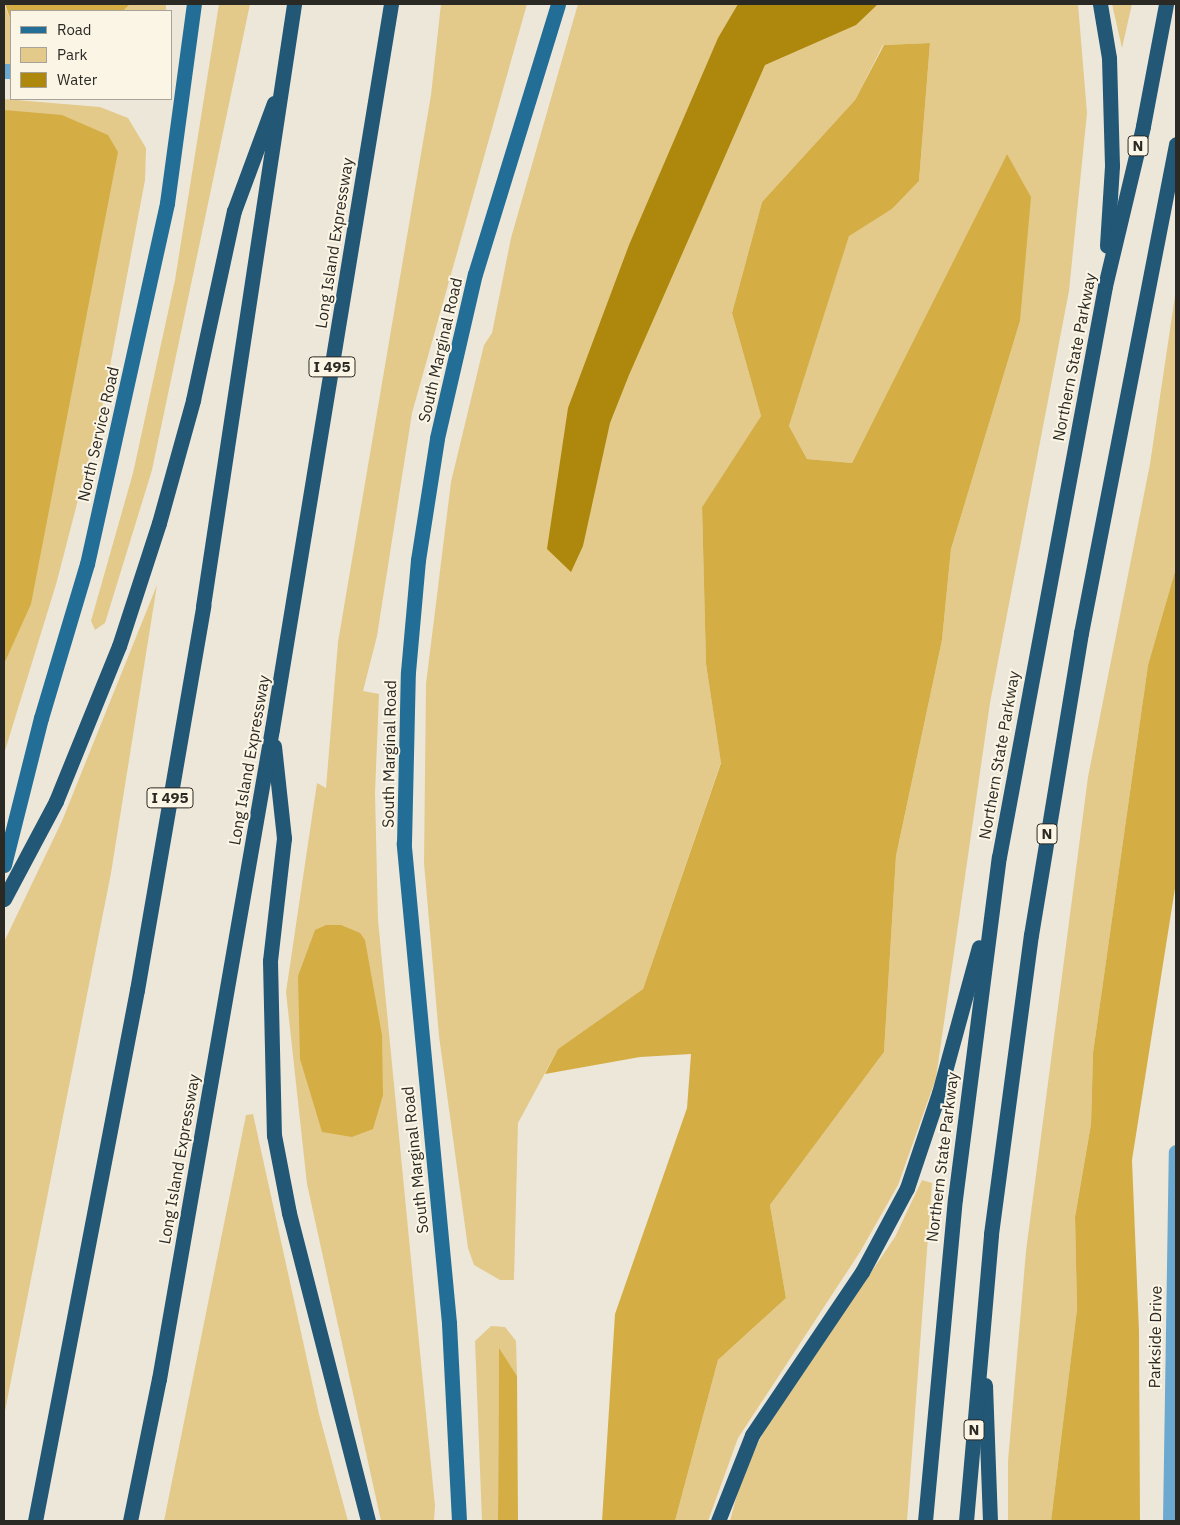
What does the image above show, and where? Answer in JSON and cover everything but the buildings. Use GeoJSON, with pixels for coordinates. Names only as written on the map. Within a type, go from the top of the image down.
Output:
{"type":"FeatureCollection","features":[{"type":"Feature","properties":{"kind":"highway","name":"I 495"},"geometry":{"type":"LineString","coordinates":[[35,1521],[137,990],[203,606],[286,71],[294,4]]}},
{"type":"Feature","properties":{"kind":"highway","name":"Long Island Expressway"},"geometry":{"type":"LineString","coordinates":[[130,1521],[159,1379],[272,729],[391,4]]}},
{"type":"Feature","properties":{"kind":"highway"},"geometry":{"type":"LineString","coordinates":[[1100,4],[1109,58],[1112,166],[1104,286]]}},
{"type":"Feature","properties":{"kind":"highway","name":"Northern State Parkway"},"geometry":{"type":"LineString","coordinates":[[925,1521],[954,1208],[994,893],[1025,708],[1104,286],[1143,126],[1166,4]]}},
{"type":"Feature","properties":{"kind":"highway"},"geometry":{"type":"LineString","coordinates":[[4,899],[56,801],[119,646],[159,523],[190,410],[234,211],[286,71]]}},
{"type":"Feature","properties":{"kind":"highway","name":"N"},"geometry":{"type":"LineString","coordinates":[[966,1521],[982,1339],[1016,1034],[1061,744],[1176,144]]}},
{"type":"Feature","properties":{"kind":"highway"},"geometry":{"type":"LineString","coordinates":[[272,729],[284,838],[270,961],[274,1135],[289,1213],[368,1521]]}},
{"type":"Feature","properties":{"kind":"highway"},"geometry":{"type":"LineString","coordinates":[[718,1521],[752,1434],[862,1272],[907,1188],[939,1093],[994,893]]}},
{"type":"Feature","properties":{"kind":"highway"},"geometry":{"type":"LineString","coordinates":[[982,1339],[992,1477],[990,1521]]}},
{"type":"Feature","properties":{"kind":"main road","name":"North Service Road"},"geometry":{"type":"LineString","coordinates":[[4,864],[41,718],[87,564],[167,204],[176,96],[194,4]]}},
{"type":"Feature","properties":{"kind":"main road","name":"South Marginal Road"},"geometry":{"type":"LineString","coordinates":[[459,1521],[449,1323],[406,881],[404,789],[408,672],[418,560],[437,438],[475,274],[558,4]]}},
{"type":"Feature","properties":{"kind":"street","name":"Parkside Drive"},"geometry":{"type":"LineString","coordinates":[[1170,1521],[1174,1474],[1176,1156]]}},
{"type":"Feature","properties":{"kind":"green space"},"geometry":{"type":"Polygon","coordinates":[[[4,4],[10,19],[10,70],[4,70],[4,4]]]}},
{"type":"Feature","properties":{"kind":"green space"},"geometry":{"type":"Polygon","coordinates":[[[130,4],[166,4],[166,10],[124,10],[130,4]]]}},
{"type":"Feature","properties":{"kind":"green space"},"geometry":{"type":"Polygon","coordinates":[[[219,4],[250,4],[152,470],[105,623],[95,630],[91,621],[133,473],[175,280],[219,4]]]}},
{"type":"Feature","properties":{"kind":"green space"},"geometry":{"type":"Polygon","coordinates":[[[441,4],[527,4],[412,413],[377,636],[363,691],[379,694],[375,793],[378,920],[435,1506],[434,1521],[381,1521],[307,1184],[286,992],[317,783],[326,788],[338,642],[431,95],[441,4]]]}},
{"type":"Feature","properties":{"kind":"green space"},"geometry":{"type":"Polygon","coordinates":[[[578,4],[1078,4],[1087,113],[1069,291],[990,703],[936,1078],[898,1185],[860,1252],[738,1438],[708,1521],[675,1521],[718,1360],[786,1298],[770,1205],[884,1052],[896,856],[942,640],[951,549],[1020,321],[1007,154],[852,463],[807,459],[789,426],[849,235],[892,209],[919,181],[930,43],[883,45],[855,100],[762,202],[732,313],[761,416],[702,507],[706,664],[721,762],[643,989],[558,1049],[518,1123],[514,1280],[500,1280],[474,1265],[468,1248],[439,1036],[424,863],[426,684],[451,482],[484,345],[492,333],[511,238],[578,4]]]}},
{"type":"Feature","properties":{"kind":"green space"},"geometry":{"type":"Polygon","coordinates":[[[1112,4],[1132,4],[1122,48],[1112,4]]]}},
{"type":"Feature","properties":{"kind":"green space"},"geometry":{"type":"Polygon","coordinates":[[[4,99],[100,107],[128,118],[146,148],[145,180],[103,403],[57,581],[4,754],[4,99]]]}},
{"type":"Feature","properties":{"kind":"green space"},"geometry":{"type":"Polygon","coordinates":[[[1176,289],[1176,568],[1148,665],[1093,1053],[1091,1124],[1075,1217],[1077,1309],[1051,1521],[1008,1521],[1008,1461],[1026,1251],[1088,777],[1150,464],[1176,289]]]}},
{"type":"Feature","properties":{"kind":"green space"},"geometry":{"type":"Polygon","coordinates":[[[157,585],[111,873],[4,1416],[4,942],[62,821],[157,585]]]}},
{"type":"Feature","properties":{"kind":"green space"},"geometry":{"type":"Polygon","coordinates":[[[253,1114],[319,1414],[348,1521],[164,1521],[246,1115],[253,1114]]]}},
{"type":"Feature","properties":{"kind":"green space"},"geometry":{"type":"Polygon","coordinates":[[[922,1180],[932,1183],[907,1521],[730,1521],[740,1483],[764,1430],[895,1237],[922,1180]]]}},
{"type":"Feature","properties":{"kind":"green space"},"geometry":{"type":"Polygon","coordinates":[[[491,1326],[505,1327],[516,1341],[517,1376],[499,1349],[498,1521],[482,1521],[475,1341],[491,1326]]]}},
{"type":"Feature","properties":{"kind":"shaded area"},"geometry":{"type":"Polygon","coordinates":[[[5,4],[130,4],[124,10],[10,10],[10,18],[5,4]]]}},
{"type":"Feature","properties":{"kind":"shaded area"},"geometry":{"type":"Polygon","coordinates":[[[930,43],[919,181],[892,209],[849,236],[789,426],[807,459],[852,463],[1007,154],[1031,197],[1020,321],[951,549],[942,640],[896,856],[884,1052],[770,1205],[786,1298],[718,1360],[675,1521],[602,1521],[615,1314],[687,1108],[691,1054],[640,1057],[545,1074],[558,1049],[643,989],[721,763],[706,664],[702,507],[761,416],[732,313],[762,202],[855,100],[884,45],[930,43]]]}},
{"type":"Feature","properties":{"kind":"shaded area"},"geometry":{"type":"Polygon","coordinates":[[[4,110],[62,115],[108,135],[118,152],[31,604],[4,664],[4,110]]]}},
{"type":"Feature","properties":{"kind":"shaded area"},"geometry":{"type":"Polygon","coordinates":[[[1176,568],[1176,882],[1132,1160],[1139,1331],[1140,1521],[1051,1521],[1077,1309],[1075,1217],[1091,1124],[1093,1053],[1148,665],[1176,568]]]}},
{"type":"Feature","properties":{"kind":"shaded area"},"geometry":{"type":"Polygon","coordinates":[[[326,925],[341,925],[360,933],[365,940],[382,1035],[383,1095],[373,1129],[352,1137],[322,1132],[300,1059],[298,976],[315,930],[326,925]]]}},
{"type":"Feature","properties":{"kind":"shaded area"},"geometry":{"type":"Polygon","coordinates":[[[499,1348],[517,1376],[518,1521],[498,1521],[499,1348]]]}},
{"type":"Feature","properties":{"kind":"water"},"geometry":{"type":"Polygon","coordinates":[[[738,4],[878,4],[856,25],[765,65],[629,375],[610,423],[583,546],[571,572],[547,549],[568,408],[629,245],[718,38],[738,4]]]}}]}
